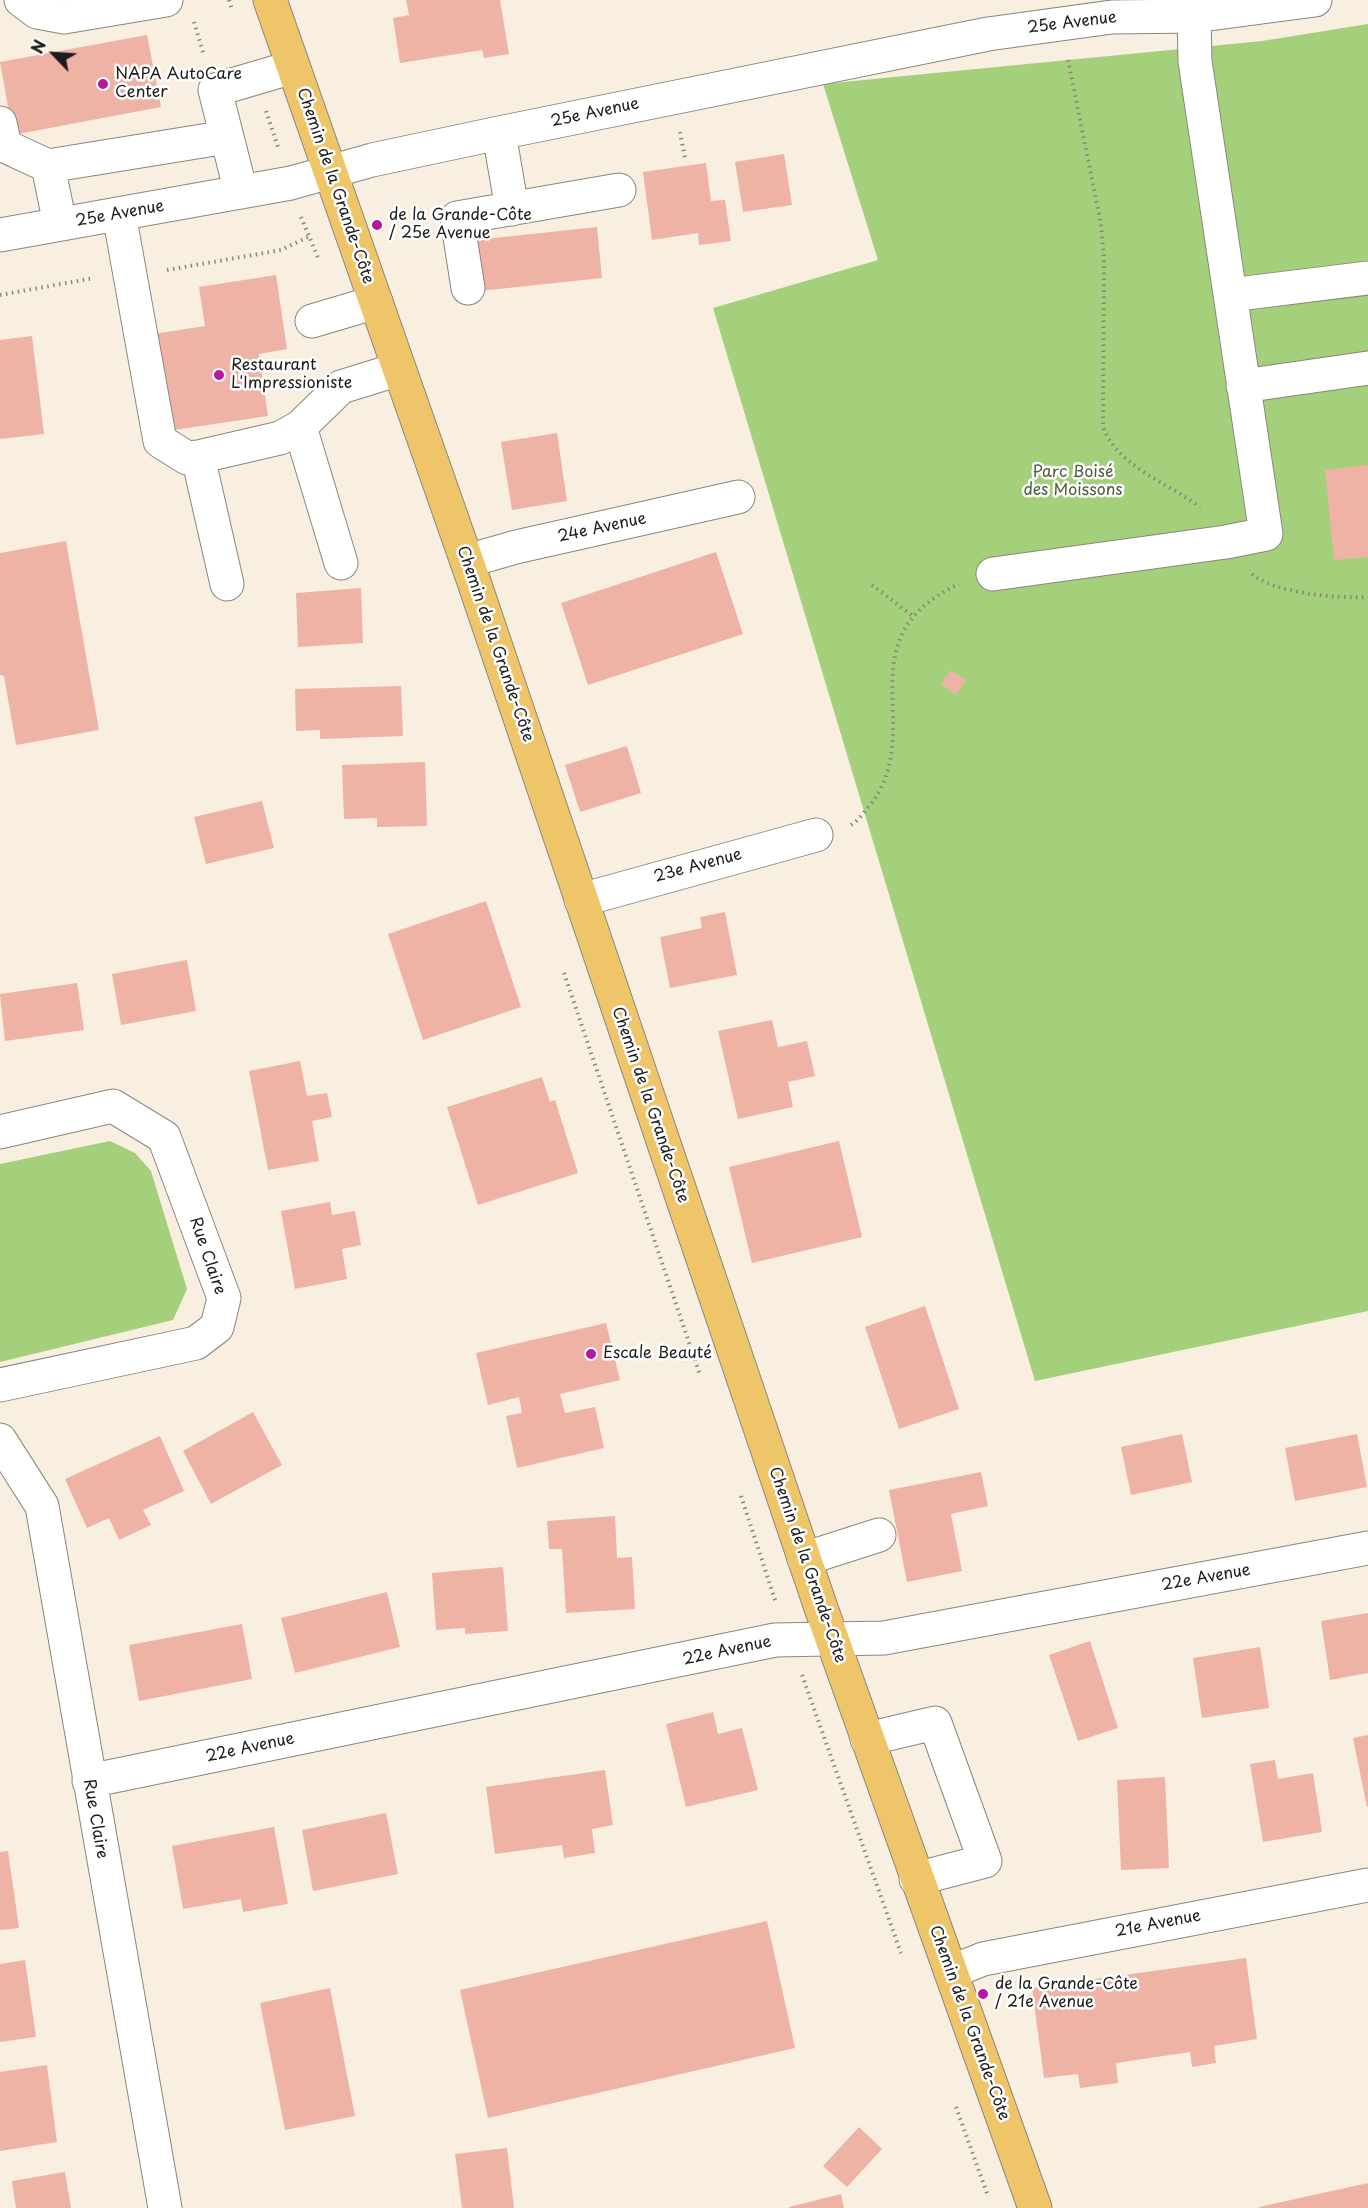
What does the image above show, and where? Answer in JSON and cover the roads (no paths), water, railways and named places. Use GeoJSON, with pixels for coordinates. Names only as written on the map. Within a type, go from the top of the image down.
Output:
{"type":"FeatureCollection","features":[{"type":"Feature","properties":{"kind":"main road","name":"Chemin de la Grande-Côte"},"geometry":{"type":"LineString","coordinates":[[270,0],[467,561],[804,1559],[1035,2208]]}},
{"type":"Feature","properties":{"kind":"street"},"geometry":{"type":"LineString","coordinates":[[21,0],[37,12],[64,17],[178,6]]}},
{"type":"Feature","properties":{"kind":"street","name":"25e Avenue"},"geometry":{"type":"LineString","coordinates":[[0,235],[291,183],[372,160],[988,34],[1185,8],[1315,0]]}},
{"type":"Feature","properties":{"kind":"street"},"geometry":{"type":"LineString","coordinates":[[981,577],[1226,542],[1266,534],[1195,61],[1185,8]]}},
{"type":"Feature","properties":{"kind":"street"},"geometry":{"type":"LineString","coordinates":[[241,192],[215,90],[293,68]]}},
{"type":"Feature","properties":{"kind":"street"},"geometry":{"type":"LineString","coordinates":[[0,123],[5,146],[48,166],[227,137]]}},
{"type":"Feature","properties":{"kind":"street"},"geometry":{"type":"LineString","coordinates":[[499,133],[512,209]]}},
{"type":"Feature","properties":{"kind":"street"},"geometry":{"type":"LineString","coordinates":[[48,166],[60,224]]}},
{"type":"Feature","properties":{"kind":"street"},"geometry":{"type":"LineString","coordinates":[[468,288],[457,218],[619,190]]}},
{"type":"Feature","properties":{"kind":"street"},"geometry":{"type":"LineString","coordinates":[[119,214],[160,441],[187,458],[280,438],[300,427],[341,387],[399,369]]}},
{"type":"Feature","properties":{"kind":"street"},"geometry":{"type":"LineString","coordinates":[[1230,295],[1368,278]]}},
{"type":"Feature","properties":{"kind":"street"},"geometry":{"type":"LineString","coordinates":[[312,321],[376,302]]}},
{"type":"Feature","properties":{"kind":"street"},"geometry":{"type":"LineString","coordinates":[[1243,386],[1368,368]]}},
{"type":"Feature","properties":{"kind":"street"},"geometry":{"type":"LineString","coordinates":[[300,427],[341,564]]}},
{"type":"Feature","properties":{"kind":"street"},"geometry":{"type":"LineString","coordinates":[[198,457],[227,584]]}},
{"type":"Feature","properties":{"kind":"street","name":"24e Avenue"},"geometry":{"type":"LineString","coordinates":[[467,561],[516,547],[738,497]]}},
{"type":"Feature","properties":{"kind":"street","name":"23e Avenue"},"geometry":{"type":"LineString","coordinates":[[581,900],[816,836]]}},
{"type":"Feature","properties":{"kind":"street","name":"Rue Claire"},"geometry":{"type":"LineString","coordinates":[[0,1132],[113,1106],[164,1137],[224,1298],[217,1327],[196,1343],[0,1385]]}},
{"type":"Feature","properties":{"kind":"street","name":"Rue Claire"},"geometry":{"type":"LineString","coordinates":[[0,1440],[42,1506],[165,2208]]}},
{"type":"Feature","properties":{"kind":"street"},"geometry":{"type":"LineString","coordinates":[[804,1559],[879,1535]]}},
{"type":"Feature","properties":{"kind":"street","name":"22e Avenue"},"geometry":{"type":"LineString","coordinates":[[89,1781],[776,1640],[884,1638],[1368,1548]]}},
{"type":"Feature","properties":{"kind":"street"},"geometry":{"type":"LineString","coordinates":[[867,1739],[935,1723],[985,1861],[916,1879]]}},
{"type":"Feature","properties":{"kind":"street","name":"21e Avenue"},"geometry":{"type":"LineString","coordinates":[[951,1972],[983,1959],[1368,1885]]}},
{"type":"Feature","properties":{"kind":"place","name":"NAPA AutoCare Center"},"geometry":{"type":"Point","coordinates":[103,84]}},
{"type":"Feature","properties":{"kind":"place","name":"de la Grande-Côte / 25e Avenue"},"geometry":{"type":"Point","coordinates":[377,225]}},
{"type":"Feature","properties":{"kind":"place","name":"Restaurant L'Impressioniste"},"geometry":{"type":"Point","coordinates":[219,375]}},
{"type":"Feature","properties":{"kind":"place","name":"Escale Beauté"},"geometry":{"type":"Point","coordinates":[591,1354]}},
{"type":"Feature","properties":{"kind":"place","name":"de la Grande-Côte / 21e Avenue"},"geometry":{"type":"Point","coordinates":[983,1994]}},
{"type":"Feature","properties":{"kind":"park label","name":"Parc Boisé des Moissons"},"geometry":{"type":"Point","coordinates":[1073,482]}}]}
